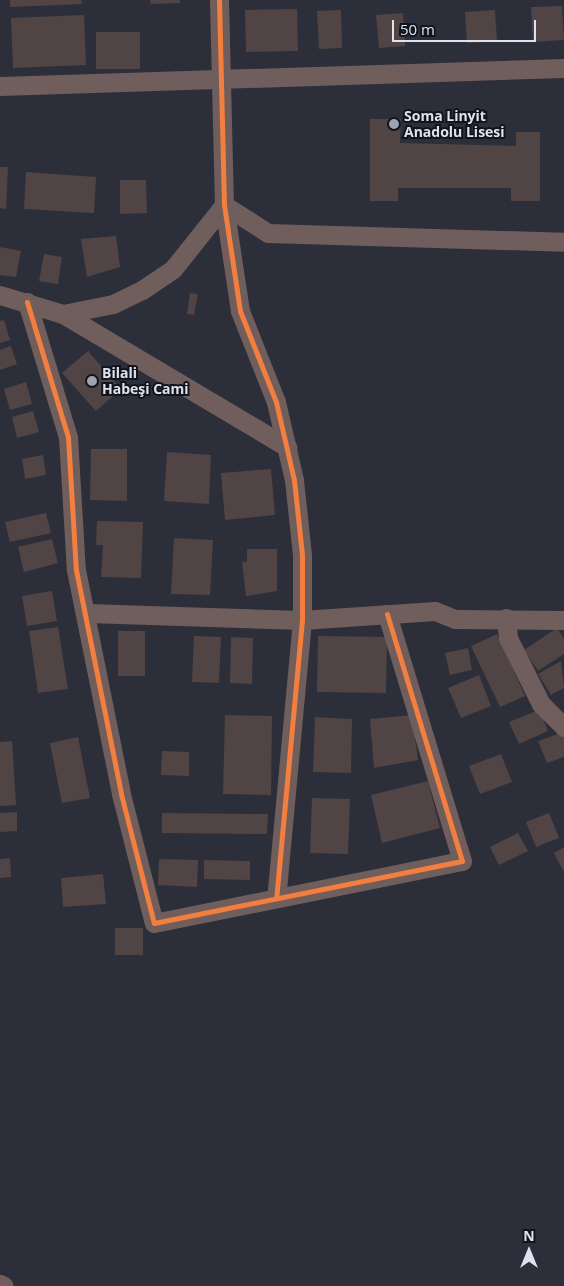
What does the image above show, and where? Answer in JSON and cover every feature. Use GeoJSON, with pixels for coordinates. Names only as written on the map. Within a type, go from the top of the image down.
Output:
{"type":"FeatureCollection","features":[{"type":"Feature","properties":{"kind":"street"},"geometry":{"type":"LineString","coordinates":[[220,0],[220,82],[224,205],[240,311],[276,402],[287,447],[302,555],[302,620],[276,898]]}},
{"type":"Feature","properties":{"kind":"street"},"geometry":{"type":"LineString","coordinates":[[0,86],[220,82],[564,68]]}},
{"type":"Feature","properties":{"kind":"street"},"geometry":{"type":"LineString","coordinates":[[224,205],[268,233],[564,242]]}},
{"type":"Feature","properties":{"kind":"street"},"geometry":{"type":"LineString","coordinates":[[63,314],[113,304],[142,290],[173,269],[224,205]]}},
{"type":"Feature","properties":{"kind":"street"},"geometry":{"type":"LineString","coordinates":[[0,295],[63,314],[287,447]]}},
{"type":"Feature","properties":{"kind":"street"},"geometry":{"type":"LineString","coordinates":[[27,302],[68,436],[72,533],[121,794],[154,923],[462,861],[387,614]]}},
{"type":"Feature","properties":{"kind":"street"},"geometry":{"type":"LineString","coordinates":[[88,613],[302,620],[435,611],[455,619],[564,620]]}},
{"type":"Feature","properties":{"kind":"street"},"geometry":{"type":"LineString","coordinates":[[506,618],[508,638],[541,704],[564,726]]}},
{"type":"Feature","properties":{"kind":"street"},"geometry":{"type":"LineString","coordinates":[[0,1284],[4,1286]]}},
{"type":"Feature","properties":{"kind":"building"},"geometry":{"type":"Polygon","coordinates":[[[10,0],[81,0],[82,4],[10,7],[10,0]]]}},
{"type":"Feature","properties":{"kind":"building"},"geometry":{"type":"Polygon","coordinates":[[[150,0],[180,0],[180,3],[151,4],[150,0]]]}},
{"type":"Feature","properties":{"kind":"building"},"geometry":{"type":"Polygon","coordinates":[[[562,6],[564,40],[533,42],[531,7],[562,6]]]}},
{"type":"Feature","properties":{"kind":"building"},"geometry":{"type":"Polygon","coordinates":[[[297,9],[298,51],[246,52],[245,10],[297,9]]]}},
{"type":"Feature","properties":{"kind":"building"},"geometry":{"type":"Polygon","coordinates":[[[341,10],[342,48],[319,49],[317,11],[341,10]]]}},
{"type":"Feature","properties":{"kind":"building"},"geometry":{"type":"Polygon","coordinates":[[[495,10],[497,41],[467,43],[465,12],[495,10]]]}},
{"type":"Feature","properties":{"kind":"building"},"geometry":{"type":"Polygon","coordinates":[[[403,13],[405,46],[379,48],[376,15],[403,13]]]}},
{"type":"Feature","properties":{"kind":"building"},"geometry":{"type":"Polygon","coordinates":[[[84,15],[86,65],[13,68],[11,18],[84,15]]]}},
{"type":"Feature","properties":{"kind":"building"},"geometry":{"type":"Polygon","coordinates":[[[96,32],[140,32],[140,69],[96,69],[96,32]]]}},
{"type":"Feature","properties":{"kind":"building"},"geometry":{"type":"Polygon","coordinates":[[[370,119],[401,119],[400,143],[516,146],[516,132],[540,132],[540,201],[511,201],[511,188],[398,188],[398,201],[370,201],[370,119]]]}},
{"type":"Feature","properties":{"kind":"building"},"geometry":{"type":"Polygon","coordinates":[[[0,167],[8,167],[6,209],[0,208],[0,167]]]}},
{"type":"Feature","properties":{"kind":"building"},"geometry":{"type":"Polygon","coordinates":[[[26,172],[96,177],[94,213],[24,209],[26,172]]]}},
{"type":"Feature","properties":{"kind":"building"},"geometry":{"type":"Polygon","coordinates":[[[120,180],[146,180],[147,213],[120,214],[120,180]]]}},
{"type":"Feature","properties":{"kind":"building"},"geometry":{"type":"Polygon","coordinates":[[[116,236],[120,267],[87,277],[81,239],[116,236]]]}},
{"type":"Feature","properties":{"kind":"building"},"geometry":{"type":"Polygon","coordinates":[[[0,247],[21,251],[16,277],[0,275],[0,247]]]}},
{"type":"Feature","properties":{"kind":"building"},"geometry":{"type":"Polygon","coordinates":[[[44,254],[62,257],[58,284],[39,281],[44,254]]]}},
{"type":"Feature","properties":{"kind":"building"},"geometry":{"type":"Polygon","coordinates":[[[190,293],[198,294],[194,315],[187,314],[190,293]]]}},
{"type":"Feature","properties":{"kind":"building"},"geometry":{"type":"Polygon","coordinates":[[[4,320],[10,340],[0,343],[0,321],[4,320]]]}},
{"type":"Feature","properties":{"kind":"building"},"geometry":{"type":"Polygon","coordinates":[[[11,346],[17,364],[0,370],[0,350],[11,346]]]}},
{"type":"Feature","properties":{"kind":"building","name":"Bilali Habeşi Cami"},"geometry":{"type":"Polygon","coordinates":[[[88,351],[121,389],[96,411],[62,373],[88,351]]]}},
{"type":"Feature","properties":{"kind":"building"},"geometry":{"type":"Polygon","coordinates":[[[26,382],[32,404],[10,410],[4,389],[26,382]]]}},
{"type":"Feature","properties":{"kind":"building"},"geometry":{"type":"Polygon","coordinates":[[[33,411],[39,432],[17,438],[12,417],[33,411]]]}},
{"type":"Feature","properties":{"kind":"building"},"geometry":{"type":"Polygon","coordinates":[[[91,449],[127,449],[127,501],[90,500],[91,449]]]}},
{"type":"Feature","properties":{"kind":"building"},"geometry":{"type":"Polygon","coordinates":[[[167,452],[211,455],[209,504],[164,501],[167,452]]]}},
{"type":"Feature","properties":{"kind":"building"},"geometry":{"type":"Polygon","coordinates":[[[43,455],[46,475],[25,479],[22,459],[43,455]]]}},
{"type":"Feature","properties":{"kind":"building"},"geometry":{"type":"Polygon","coordinates":[[[271,469],[275,515],[225,520],[221,473],[271,469]]]}},
{"type":"Feature","properties":{"kind":"building"},"geometry":{"type":"Polygon","coordinates":[[[46,513],[51,533],[10,542],[5,522],[46,513]]]}},
{"type":"Feature","properties":{"kind":"building"},"geometry":{"type":"Polygon","coordinates":[[[97,521],[143,522],[141,578],[101,577],[103,545],[96,545],[97,521]]]}},
{"type":"Feature","properties":{"kind":"building"},"geometry":{"type":"Polygon","coordinates":[[[174,538],[213,540],[210,595],[171,594],[174,538]]]}},
{"type":"Feature","properties":{"kind":"building"},"geometry":{"type":"Polygon","coordinates":[[[52,539],[58,563],[24,572],[18,547],[52,539]]]}},
{"type":"Feature","properties":{"kind":"building"},"geometry":{"type":"Polygon","coordinates":[[[247,549],[277,549],[277,591],[246,596],[242,562],[247,562],[247,549]]]}},
{"type":"Feature","properties":{"kind":"building"},"geometry":{"type":"Polygon","coordinates":[[[52,591],[57,621],[27,626],[22,596],[52,591]]]}},
{"type":"Feature","properties":{"kind":"building"},"geometry":{"type":"Polygon","coordinates":[[[58,627],[68,689],[38,693],[29,631],[58,627]]]}},
{"type":"Feature","properties":{"kind":"building"},"geometry":{"type":"Polygon","coordinates":[[[557,628],[564,639],[564,654],[538,671],[524,650],[557,628]]]}},
{"type":"Feature","properties":{"kind":"building"},"geometry":{"type":"Polygon","coordinates":[[[118,631],[145,631],[145,676],[118,676],[118,631]]]}},
{"type":"Feature","properties":{"kind":"building"},"geometry":{"type":"Polygon","coordinates":[[[497,634],[525,696],[500,707],[471,646],[497,634]]]}},
{"type":"Feature","properties":{"kind":"building"},"geometry":{"type":"Polygon","coordinates":[[[194,636],[221,637],[219,683],[192,682],[194,636]]]}},
{"type":"Feature","properties":{"kind":"building"},"geometry":{"type":"Polygon","coordinates":[[[318,636],[387,637],[386,693],[317,692],[318,636]]]}},
{"type":"Feature","properties":{"kind":"building"},"geometry":{"type":"Polygon","coordinates":[[[231,637],[253,638],[252,684],[230,683],[231,637]]]}},
{"type":"Feature","properties":{"kind":"building"},"geometry":{"type":"Polygon","coordinates":[[[468,648],[472,670],[450,675],[445,653],[468,648]]]}},
{"type":"Feature","properties":{"kind":"building"},"geometry":{"type":"Polygon","coordinates":[[[561,661],[564,688],[551,695],[538,674],[561,661]]]}},
{"type":"Feature","properties":{"kind":"building"},"geometry":{"type":"Polygon","coordinates":[[[479,675],[491,706],[461,718],[448,688],[479,675]]]}},
{"type":"Feature","properties":{"kind":"building"},"geometry":{"type":"Polygon","coordinates":[[[539,710],[548,731],[519,744],[509,722],[539,710]]]}},
{"type":"Feature","properties":{"kind":"building"},"geometry":{"type":"Polygon","coordinates":[[[225,715],[272,716],[271,795],[223,794],[225,715]]]}},
{"type":"Feature","properties":{"kind":"building"},"geometry":{"type":"Polygon","coordinates":[[[412,715],[418,760],[374,768],[370,719],[412,715]]]}},
{"type":"Feature","properties":{"kind":"building"},"geometry":{"type":"Polygon","coordinates":[[[315,717],[352,719],[351,773],[313,772],[315,717]]]}},
{"type":"Feature","properties":{"kind":"building"},"geometry":{"type":"Polygon","coordinates":[[[564,732],[564,757],[547,763],[538,741],[564,732]]]}},
{"type":"Feature","properties":{"kind":"building"},"geometry":{"type":"Polygon","coordinates":[[[78,737],[90,798],[62,803],[50,743],[78,737]]]}},
{"type":"Feature","properties":{"kind":"building"},"geometry":{"type":"Polygon","coordinates":[[[12,741],[16,805],[0,806],[0,742],[12,741]]]}},
{"type":"Feature","properties":{"kind":"building"},"geometry":{"type":"Polygon","coordinates":[[[162,751],[189,752],[189,776],[161,775],[162,751]]]}},
{"type":"Feature","properties":{"kind":"building"},"geometry":{"type":"Polygon","coordinates":[[[501,754],[512,782],[480,794],[469,766],[501,754]]]}},
{"type":"Feature","properties":{"kind":"building"},"geometry":{"type":"Polygon","coordinates":[[[428,781],[440,828],[382,843],[371,795],[428,781]]]}},
{"type":"Feature","properties":{"kind":"building"},"geometry":{"type":"Polygon","coordinates":[[[312,798],[350,799],[348,854],[310,853],[312,798]]]}},
{"type":"Feature","properties":{"kind":"building"},"geometry":{"type":"Polygon","coordinates":[[[17,812],[17,831],[0,832],[0,813],[17,812]]]}},
{"type":"Feature","properties":{"kind":"building"},"geometry":{"type":"Polygon","coordinates":[[[162,813],[268,814],[267,834],[162,833],[162,813]]]}},
{"type":"Feature","properties":{"kind":"building"},"geometry":{"type":"Polygon","coordinates":[[[549,813],[559,838],[536,847],[526,822],[549,813]]]}},
{"type":"Feature","properties":{"kind":"building"},"geometry":{"type":"Polygon","coordinates":[[[518,833],[528,851],[499,865],[490,847],[518,833]]]}},
{"type":"Feature","properties":{"kind":"building"},"geometry":{"type":"Polygon","coordinates":[[[564,847],[564,872],[554,853],[564,847]]]}},
{"type":"Feature","properties":{"kind":"building"},"geometry":{"type":"Polygon","coordinates":[[[10,858],[11,877],[0,878],[0,859],[10,858]]]}},
{"type":"Feature","properties":{"kind":"building"},"geometry":{"type":"Polygon","coordinates":[[[159,859],[198,860],[197,887],[158,885],[159,859]]]}},
{"type":"Feature","properties":{"kind":"building"},"geometry":{"type":"Polygon","coordinates":[[[204,860],[250,861],[250,880],[204,879],[204,860]]]}},
{"type":"Feature","properties":{"kind":"building"},"geometry":{"type":"Polygon","coordinates":[[[103,874],[106,904],[63,907],[61,878],[103,874]]]}},
{"type":"Feature","properties":{"kind":"building"},"geometry":{"type":"Polygon","coordinates":[[[115,928],[143,928],[143,955],[115,955],[115,928]]]}},
{"type":"Feature","properties":{"kind":"cycle path"},"geometry":{"type":"LineString","coordinates":[[219,0],[224,205],[240,311],[276,402],[294,480],[302,555],[302,620],[276,898]]}},
{"type":"Feature","properties":{"kind":"cycle path"},"geometry":{"type":"LineString","coordinates":[[27,302],[68,437],[76,570],[121,794],[154,923],[462,861],[387,614]]}},
{"type":"Feature","properties":{"kind":"place","name":"Soma Linyit Anadolu Lisesi"},"geometry":{"type":"Point","coordinates":[394,124]}},
{"type":"Feature","properties":{"kind":"place","name":"Bilali Habeşi Cami"},"geometry":{"type":"Point","coordinates":[92,381]}}]}
